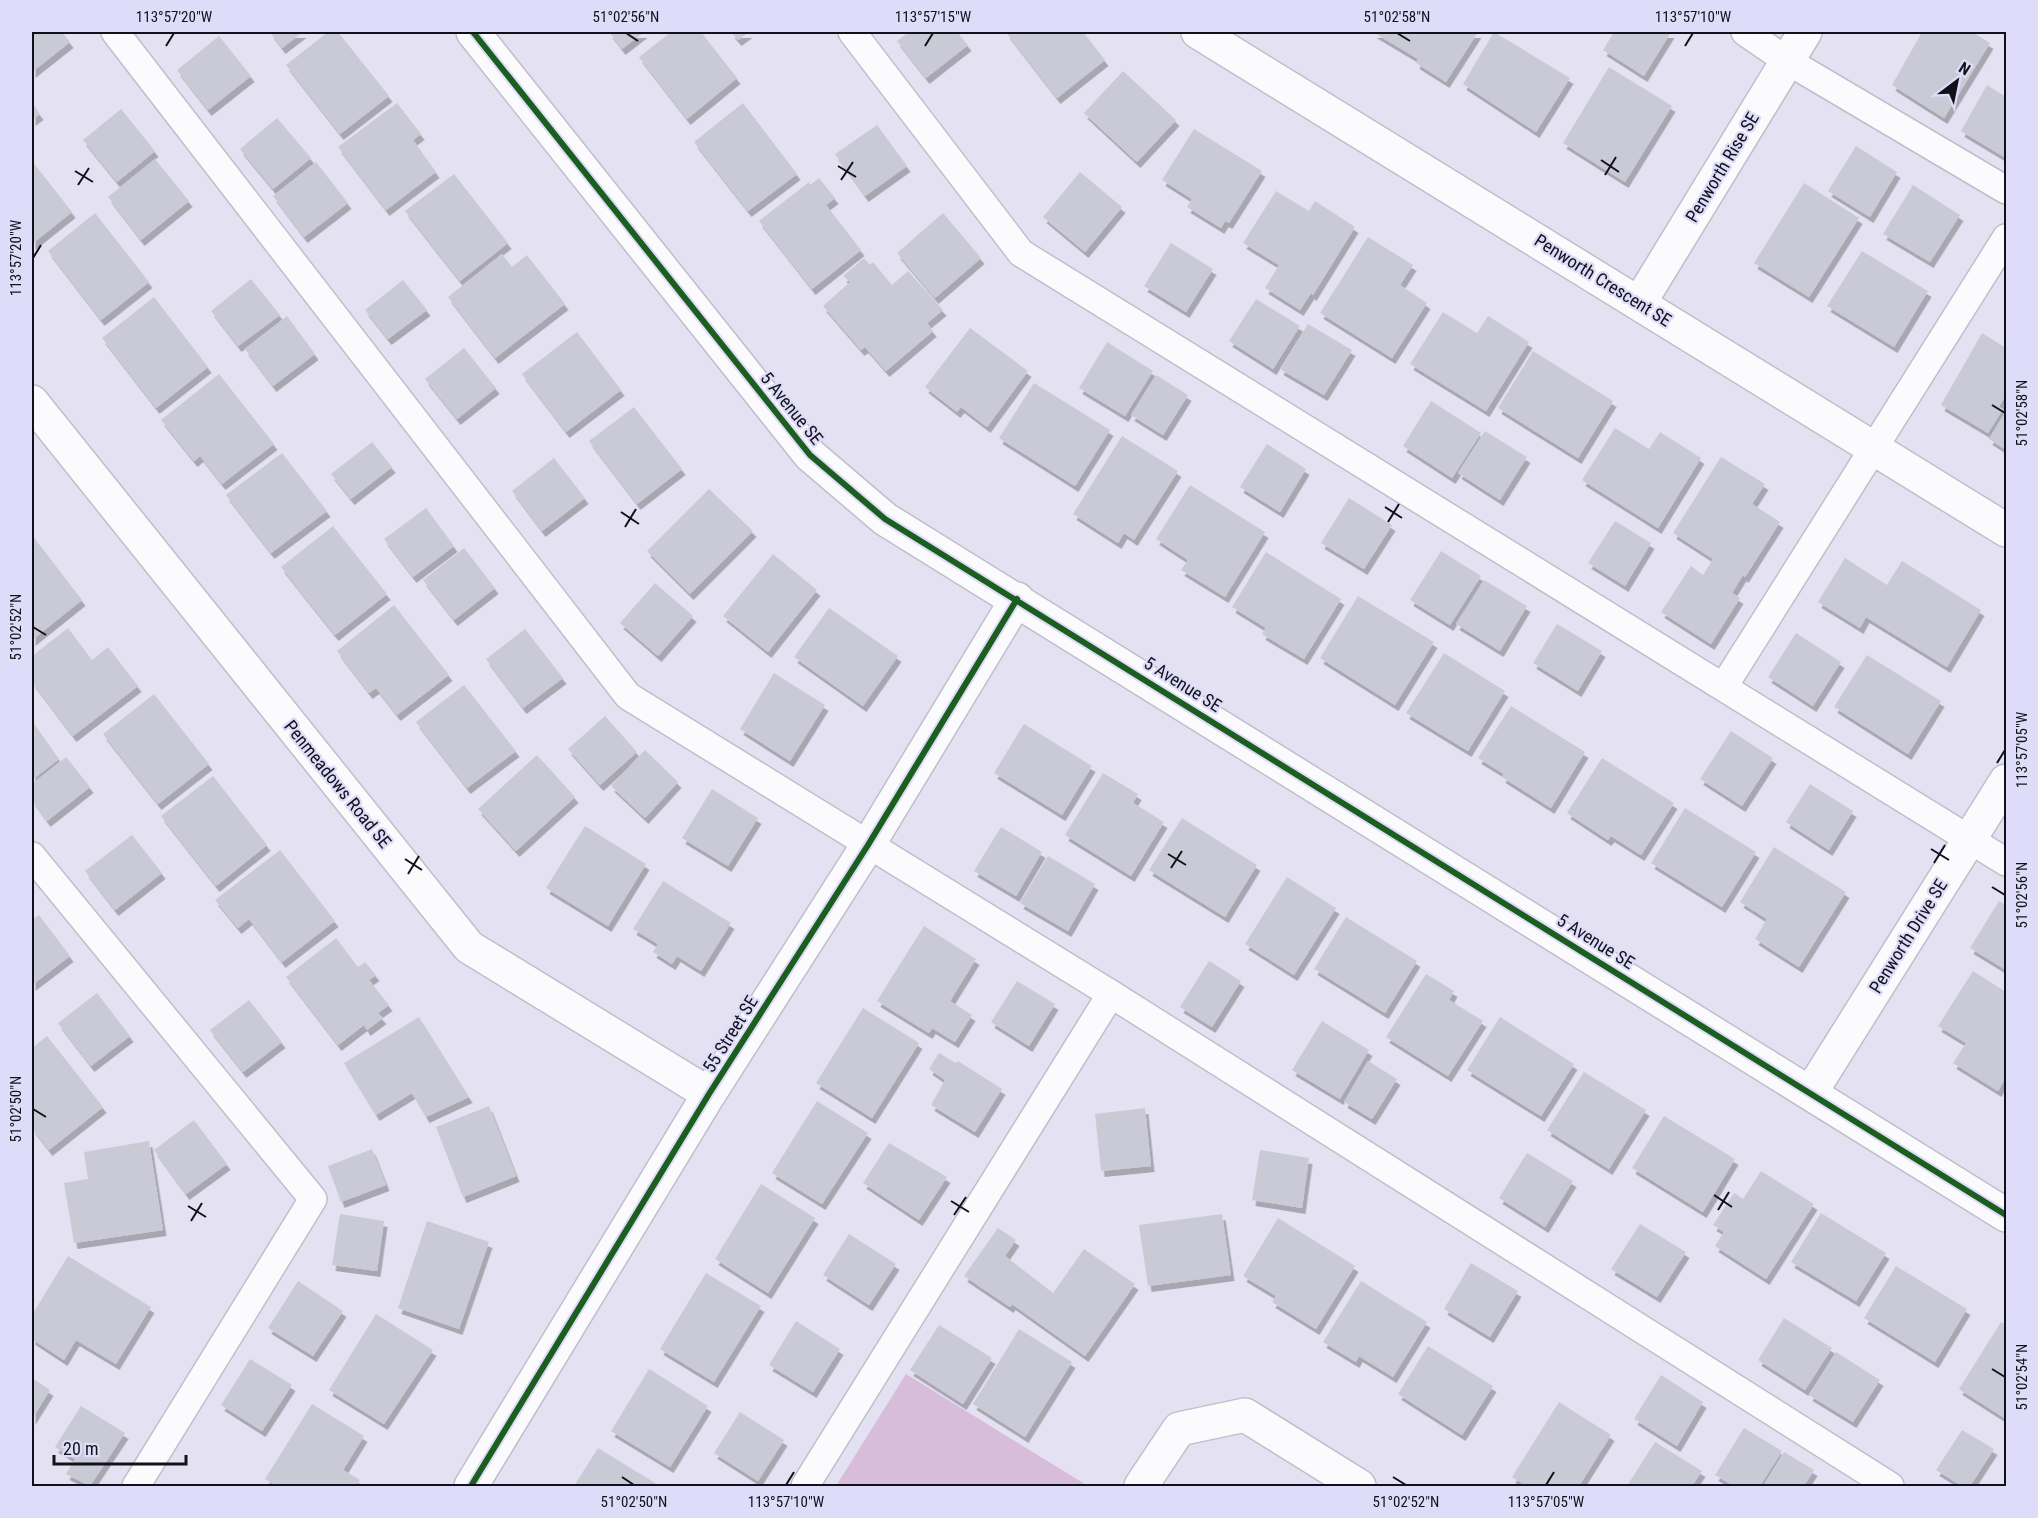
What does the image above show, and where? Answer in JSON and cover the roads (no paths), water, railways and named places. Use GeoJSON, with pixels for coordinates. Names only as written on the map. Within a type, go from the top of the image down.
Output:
{"type":"FeatureCollection","features":[{"type":"Feature","properties":{"kind":"street","name":"5 Avenue SE"},"geometry":{"type":"LineString","coordinates":[[473,32],[810,455],[885,519],[2007,1215]]}},
{"type":"Feature","properties":{"kind":"street","name":"Penworth Crescent SE"},"geometry":{"type":"LineString","coordinates":[[1198,32],[2007,530]]}},
{"type":"Feature","properties":{"kind":"street","name":"Penworth Rise SE"},"geometry":{"type":"LineString","coordinates":[[1640,302],[1805,32]]}},
{"type":"Feature","properties":{"kind":"street","name":"Penmeadows Road SE"},"geometry":{"type":"LineString","coordinates":[[32,402],[469,947],[709,1094]]}},
{"type":"Feature","properties":{"kind":"street","name":"55 Street SE"},"geometry":{"type":"LineString","coordinates":[[471,1486],[709,1094],[868,844],[1017,599]]}},
{"type":"Feature","properties":{"kind":"street","name":"Penworth Drive SE"},"geometry":{"type":"LineString","coordinates":[[1810,1092],[2007,781]]}},
{"type":"Feature","properties":{"kind":"street"},"geometry":{"type":"LineString","coordinates":[[1141,1486],[1179,1429],[1245,1414],[1359,1486]]}},
{"type":"Feature","properties":{"kind":"lane"},"geometry":{"type":"LineString","coordinates":[[115,32],[628,696],[1111,994],[1890,1486]]}},
{"type":"Feature","properties":{"kind":"lane"},"geometry":{"type":"LineString","coordinates":[[852,32],[1021,253],[2007,862]]}},
{"type":"Feature","properties":{"kind":"lane"},"geometry":{"type":"LineString","coordinates":[[1745,32],[1786,60],[2007,190]]}},
{"type":"Feature","properties":{"kind":"lane"},"geometry":{"type":"LineString","coordinates":[[1724,686],[2007,238]]}},
{"type":"Feature","properties":{"kind":"lane"},"geometry":{"type":"LineString","coordinates":[[32,856],[313,1199],[136,1486]]}},
{"type":"Feature","properties":{"kind":"lane"},"geometry":{"type":"LineString","coordinates":[[805,1486],[1111,994]]}}]}
